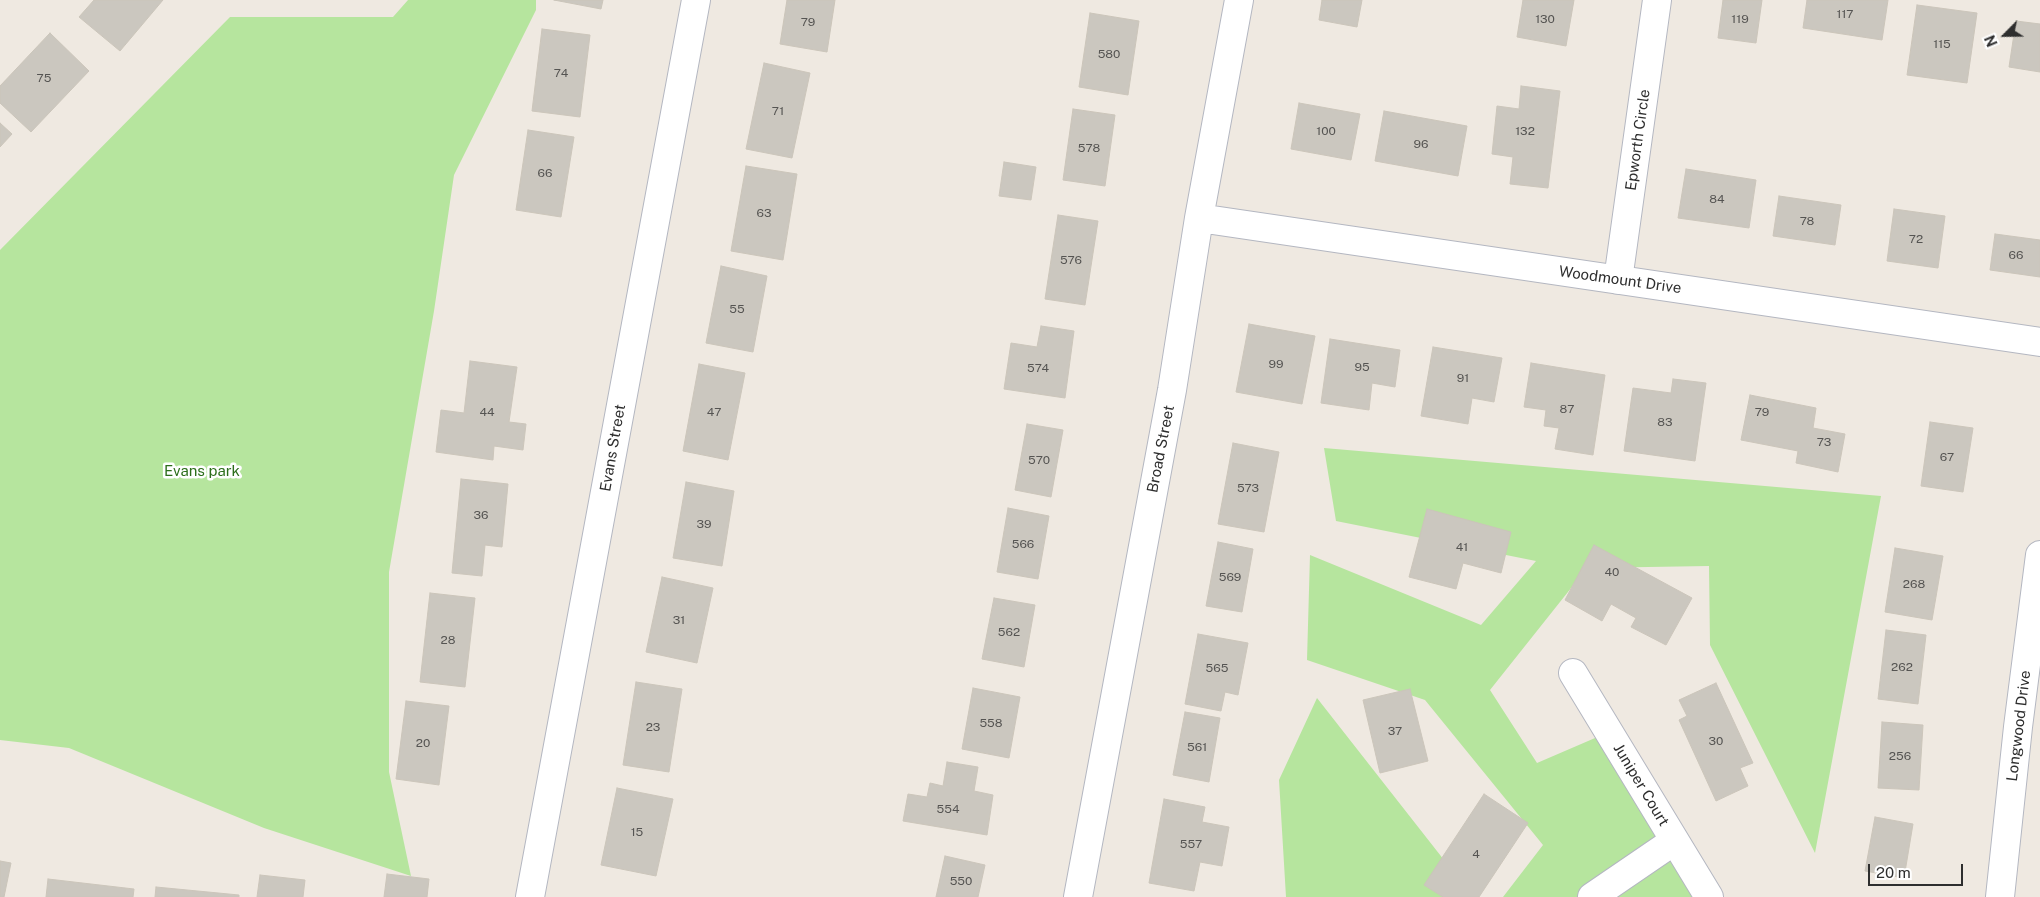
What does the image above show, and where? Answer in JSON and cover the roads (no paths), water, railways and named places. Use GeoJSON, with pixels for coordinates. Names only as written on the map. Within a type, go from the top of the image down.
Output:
{"type":"FeatureCollection","features":[{"type":"Feature","properties":{"kind":"street","name":"Evans Street"},"geometry":{"type":"LineString","coordinates":[[530,897],[696,0]]}},
{"type":"Feature","properties":{"kind":"street","name":"Broad Street"},"geometry":{"type":"LineString","coordinates":[[1078,897],[1172,390],[1199,218],[1239,0]]}},
{"type":"Feature","properties":{"kind":"street","name":"Epworth Circle"},"geometry":{"type":"LineString","coordinates":[[1618,280],[1657,0]]}},
{"type":"Feature","properties":{"kind":"street","name":"Woodmount Drive"},"geometry":{"type":"LineString","coordinates":[[1199,218],[2040,342]]}},
{"type":"Feature","properties":{"kind":"street","name":"Longwood Drive"},"geometry":{"type":"LineString","coordinates":[[2000,897],[2029,729],[2040,555]]}},
{"type":"Feature","properties":{"kind":"street","name":"Juniper Court"},"geometry":{"type":"LineString","coordinates":[[1573,673],[1709,897]]}},
{"type":"Feature","properties":{"kind":"street"},"geometry":{"type":"LineString","coordinates":[[1592,897],[1674,841]]}},
{"type":"Feature","properties":{"kind":"park label","name":"Evans park"},"geometry":{"type":"Point","coordinates":[202,471]}}]}
